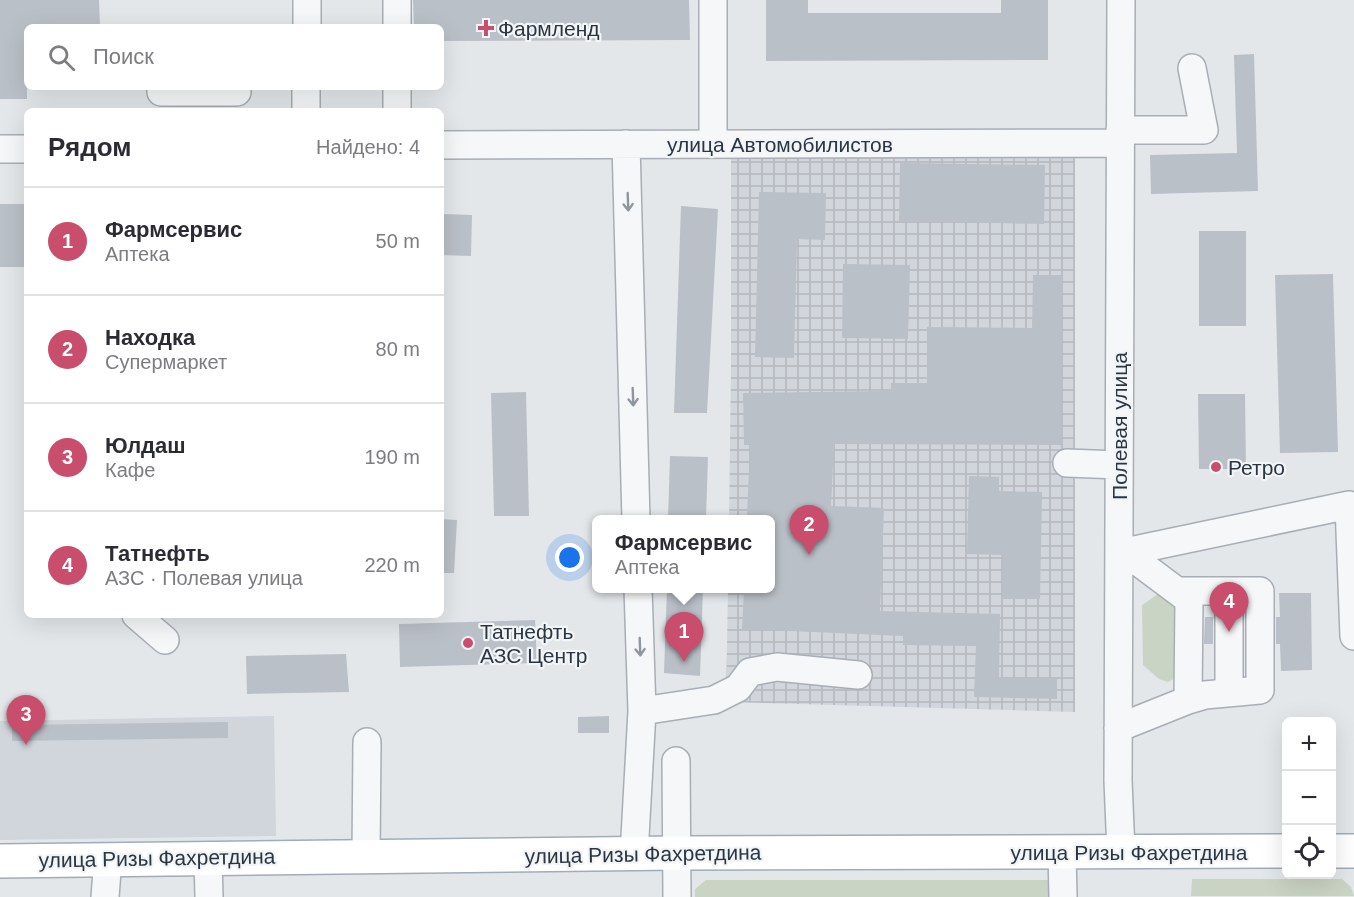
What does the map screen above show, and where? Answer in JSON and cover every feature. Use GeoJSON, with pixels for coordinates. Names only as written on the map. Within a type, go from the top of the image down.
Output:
{"type":"FeatureCollection","features":[{"type":"Feature","properties":{"kind":"main road","name":"улица Ризы Фахретдина"},"geometry":{"type":"LineString","coordinates":[[0,861],[677,853],[1282,851]]}},
{"type":"Feature","properties":{"kind":"main road"},"geometry":{"type":"LineString","coordinates":[[1336,851],[1354,851]]}},
{"type":"Feature","properties":{"kind":"street"},"geometry":{"type":"LineString","coordinates":[[307,0],[307,24]]}},
{"type":"Feature","properties":{"kind":"street"},"geometry":{"type":"LineString","coordinates":[[397,0],[397,24]]}},
{"type":"Feature","properties":{"kind":"street"},"geometry":{"type":"LineString","coordinates":[[713,0],[714,144]]}},
{"type":"Feature","properties":{"kind":"street","name":"Полевая улица"},"geometry":{"type":"LineString","coordinates":[[1120,0],[1119,465],[1122,552],[1118,782],[1121,852]]}},
{"type":"Feature","properties":{"kind":"street","name":"улица Автомобилистов"},"geometry":{"type":"LineString","coordinates":[[444,145],[714,144],[1120,137],[1204,130],[1192,68]]}},
{"type":"Feature","properties":{"kind":"street"},"geometry":{"type":"LineString","coordinates":[[161,90],[161,92],[236,97]]}},
{"type":"Feature","properties":{"kind":"street"},"geometry":{"type":"LineString","coordinates":[[306,90],[306,108]]}},
{"type":"Feature","properties":{"kind":"street"},"geometry":{"type":"LineString","coordinates":[[397,90],[397,108]]}},
{"type":"Feature","properties":{"kind":"street"},"geometry":{"type":"LineString","coordinates":[[626,144],[636,515]]}},
{"type":"Feature","properties":{"kind":"street"},"geometry":{"type":"LineString","coordinates":[[0,149],[24,149]]}},
{"type":"Feature","properties":{"kind":"street"},"geometry":{"type":"LineString","coordinates":[[1067,462],[1119,465]]}},
{"type":"Feature","properties":{"kind":"street"},"geometry":{"type":"LineString","coordinates":[[1122,552],[1351,494],[1354,636]]}},
{"type":"Feature","properties":{"kind":"street"},"geometry":{"type":"LineString","coordinates":[[1118,728],[1207,696],[1260,690],[1260,591],[1203,591],[1122,552]]}},
{"type":"Feature","properties":{"kind":"street"},"geometry":{"type":"LineString","coordinates":[[1203,591],[1189,600],[1207,696]]}},
{"type":"Feature","properties":{"kind":"street"},"geometry":{"type":"LineString","coordinates":[[634,855],[642,711],[638,593]]}},
{"type":"Feature","properties":{"kind":"street"},"geometry":{"type":"LineString","coordinates":[[139,618],[165,640]]}},
{"type":"Feature","properties":{"kind":"street"},"geometry":{"type":"LineString","coordinates":[[642,711],[714,700],[738,688],[750,672],[777,667],[858,675]]}},
{"type":"Feature","properties":{"kind":"street"},"geometry":{"type":"LineString","coordinates":[[366,742],[366,857]]}},
{"type":"Feature","properties":{"kind":"street"},"geometry":{"type":"LineString","coordinates":[[676,761],[677,897]]}},
{"type":"Feature","properties":{"kind":"street"},"geometry":{"type":"LineString","coordinates":[[1062,852],[1063,897]]}},
{"type":"Feature","properties":{"kind":"street"},"geometry":{"type":"LineString","coordinates":[[105,897],[108,858]]}},
{"type":"Feature","properties":{"kind":"street"},"geometry":{"type":"LineString","coordinates":[[208,858],[209,897]]}},
{"type":"Feature","properties":{"kind":"shaded area"},"geometry":{"type":"Polygon","coordinates":[[[1075,148],[1075,712],[726,702],[728,593],[775,593],[775,515],[729,515],[731,159],[1075,148]]]}},
{"type":"Feature","properties":{"kind":"shaded area"},"geometry":{"type":"Polygon","coordinates":[[[274,716],[276,836],[0,840],[0,721],[274,716]]]}},
{"type":"Feature","properties":{"kind":"green space"},"geometry":{"type":"Polygon","coordinates":[[[1158,594],[1167,594],[1176,603],[1181,675],[1168,682],[1159,679],[1143,665],[1142,605],[1158,594]]]}},
{"type":"Feature","properties":{"kind":"green space"},"geometry":{"type":"Polygon","coordinates":[[[1192,879],[1342,879],[1351,887],[1354,896],[1191,896],[1192,879]]]}},
{"type":"Feature","properties":{"kind":"green space"},"geometry":{"type":"Polygon","coordinates":[[[706,880],[1063,880],[1063,897],[695,897],[695,889],[706,880]]]}},
{"type":"Feature","properties":{"kind":"building"},"geometry":{"type":"Polygon","coordinates":[[[0,0],[99,0],[100,24],[24,24],[24,90],[27,90],[27,99],[0,99],[0,0]]]}},
{"type":"Feature","properties":{"kind":"building"},"geometry":{"type":"Polygon","coordinates":[[[413,0],[689,0],[690,40],[444,41],[444,24],[414,24],[413,0]]]}},
{"type":"Feature","properties":{"kind":"building"},"geometry":{"type":"Polygon","coordinates":[[[766,0],[808,0],[808,13],[1001,13],[1001,0],[1048,0],[1048,60],[766,61],[766,0]]]}},
{"type":"Feature","properties":{"kind":"building"},"geometry":{"type":"Polygon","coordinates":[[[1254,54],[1258,191],[1151,194],[1150,155],[1237,153],[1234,55],[1254,54]]]}},
{"type":"Feature","properties":{"kind":"building"},"geometry":{"type":"Polygon","coordinates":[[[900,163],[1045,165],[1044,224],[899,221],[900,163]]]}},
{"type":"Feature","properties":{"kind":"building"},"geometry":{"type":"Polygon","coordinates":[[[759,192],[826,193],[825,240],[797,239],[794,358],[755,357],[759,192]]]}},
{"type":"Feature","properties":{"kind":"building"},"geometry":{"type":"Polygon","coordinates":[[[0,204],[24,204],[24,267],[0,267],[0,204]]]}},
{"type":"Feature","properties":{"kind":"building"},"geometry":{"type":"Polygon","coordinates":[[[681,206],[718,209],[707,413],[674,413],[681,206]]]}},
{"type":"Feature","properties":{"kind":"building"},"geometry":{"type":"Polygon","coordinates":[[[444,214],[472,215],[471,256],[444,255],[444,214]]]}},
{"type":"Feature","properties":{"kind":"building"},"geometry":{"type":"Polygon","coordinates":[[[1199,231],[1246,231],[1246,326],[1199,326],[1199,231]]]}},
{"type":"Feature","properties":{"kind":"building"},"geometry":{"type":"Polygon","coordinates":[[[843,264],[910,265],[908,339],[842,338],[843,264]]]}},
{"type":"Feature","properties":{"kind":"building"},"geometry":{"type":"Polygon","coordinates":[[[1333,274],[1338,452],[1280,453],[1275,275],[1333,274]]]}},
{"type":"Feature","properties":{"kind":"building"},"geometry":{"type":"Polygon","coordinates":[[[1033,275],[1062,275],[1061,445],[834,444],[831,506],[884,508],[880,611],[1000,614],[999,677],[1057,679],[1057,699],[974,697],[976,646],[903,645],[903,636],[742,629],[744,593],[775,593],[775,515],[747,515],[750,445],[744,445],[743,393],[891,391],[891,383],[927,383],[927,327],[1032,328],[1033,275]]]}},
{"type":"Feature","properties":{"kind":"building"},"geometry":{"type":"Polygon","coordinates":[[[526,392],[529,516],[494,516],[491,393],[526,392]]]}},
{"type":"Feature","properties":{"kind":"building"},"geometry":{"type":"Polygon","coordinates":[[[1198,394],[1245,394],[1246,469],[1199,469],[1198,394]]]}},
{"type":"Feature","properties":{"kind":"building"},"geometry":{"type":"Polygon","coordinates":[[[670,456],[708,457],[706,515],[668,515],[670,456]]]}},
{"type":"Feature","properties":{"kind":"building"},"geometry":{"type":"Polygon","coordinates":[[[969,476],[999,477],[999,491],[1042,492],[1040,599],[1002,599],[1003,555],[967,554],[969,476]]]}},
{"type":"Feature","properties":{"kind":"building"},"geometry":{"type":"Polygon","coordinates":[[[444,519],[457,520],[454,573],[444,573],[444,519]]]}},
{"type":"Feature","properties":{"kind":"building"},"geometry":{"type":"Polygon","coordinates":[[[667,593],[703,593],[700,676],[664,673],[667,593]]]}},
{"type":"Feature","properties":{"kind":"building"},"geometry":{"type":"Polygon","coordinates":[[[1279,593],[1311,593],[1312,670],[1281,671],[1280,644],[1276,644],[1276,617],[1280,617],[1279,593]]]}},
{"type":"Feature","properties":{"kind":"building"},"geometry":{"type":"Polygon","coordinates":[[[1205,617],[1213,617],[1213,644],[1204,644],[1205,617]]]}},
{"type":"Feature","properties":{"kind":"building","name":"Татнефть АЗС Центр"},"geometry":{"type":"Polygon","coordinates":[[[535,620],[537,663],[400,667],[399,624],[535,620]]]}},
{"type":"Feature","properties":{"kind":"building"},"geometry":{"type":"Polygon","coordinates":[[[346,654],[349,692],[247,694],[246,656],[346,654]]]}},
{"type":"Feature","properties":{"kind":"building"},"geometry":{"type":"Polygon","coordinates":[[[609,716],[609,733],[578,733],[578,717],[609,716]]]}},
{"type":"Feature","properties":{"kind":"building"},"geometry":{"type":"Polygon","coordinates":[[[228,722],[228,738],[12,741],[12,725],[228,722]]]}},
{"type":"Feature","properties":{"kind":"place","name":"Фармленд"},"geometry":{"type":"Point","coordinates":[486,28]}},
{"type":"Feature","properties":{"kind":"place","name":"Ретро"},"geometry":{"type":"Point","coordinates":[1216,467]}},
{"type":"Feature","properties":{"kind":"place","name":"Находка"},"geometry":{"type":"Point","coordinates":[809,555]}},
{"type":"Feature","properties":{"kind":"place","name":"Татнефть"},"geometry":{"type":"Point","coordinates":[1229,632]}},
{"type":"Feature","properties":{"kind":"place","name":"Татнефть АЗС Центр"},"geometry":{"type":"Point","coordinates":[468,643]}},
{"type":"Feature","properties":{"kind":"place","name":"Фармсервис"},"geometry":{"type":"Point","coordinates":[684,662]}},
{"type":"Feature","properties":{"kind":"place","name":"Юлдаш"},"geometry":{"type":"Point","coordinates":[26,745]}}]}
